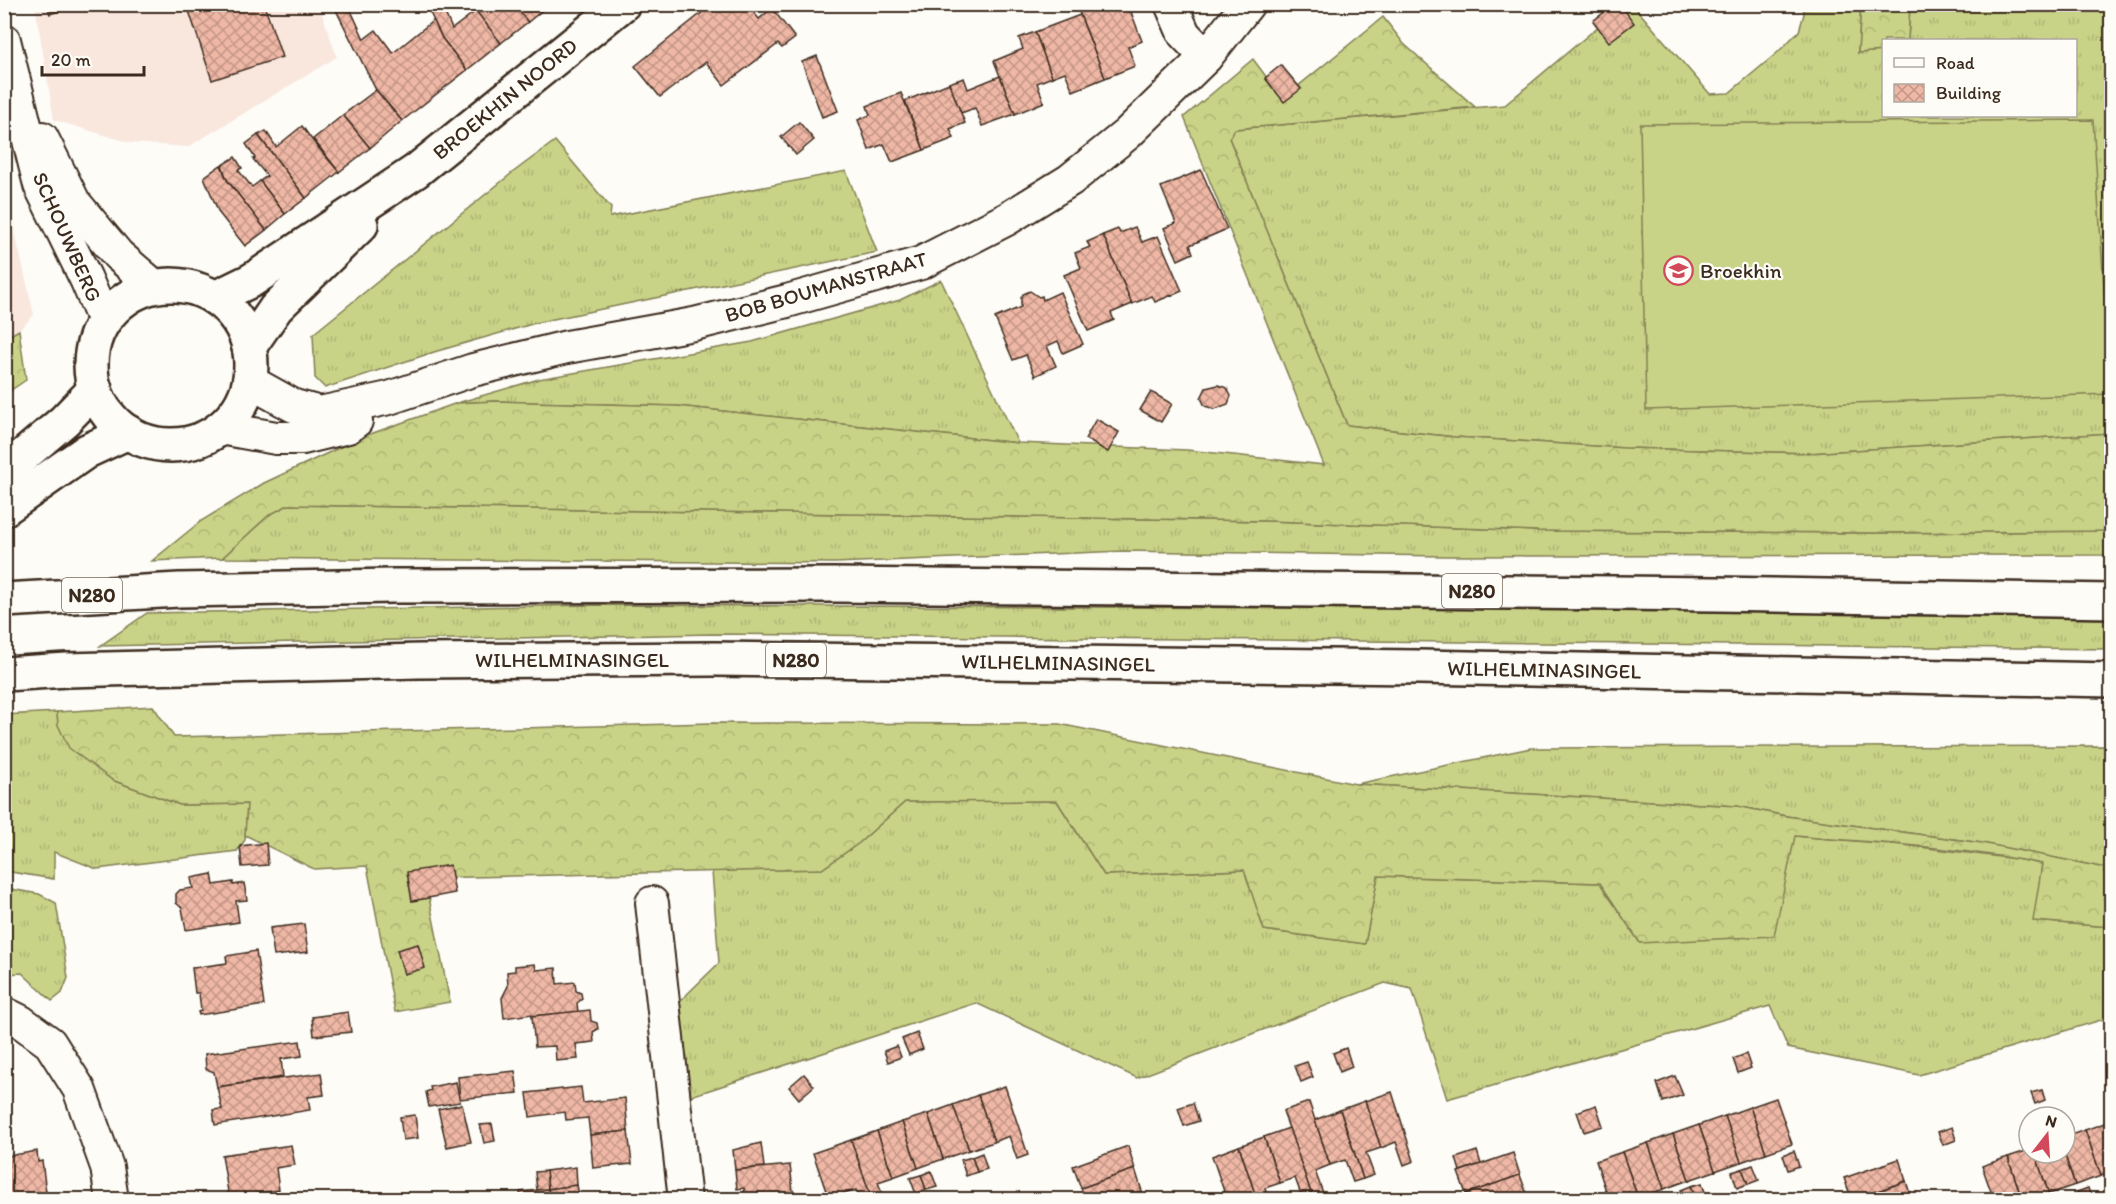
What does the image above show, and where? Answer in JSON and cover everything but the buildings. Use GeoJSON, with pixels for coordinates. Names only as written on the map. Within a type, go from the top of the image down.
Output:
{"type":"FeatureCollection","features":[{"type":"Feature","properties":{"kind":"main road","name":"BROEKHIN NOORD"},"geometry":{"type":"LineString","coordinates":[[215,298],[252,280],[416,171],[623,4]]}},
{"type":"Feature","properties":{"kind":"main road","name":"BROEKHIN NOORD"},"geometry":{"type":"LineString","coordinates":[[249,347],[276,308],[416,171]]}},
{"type":"Feature","properties":{"kind":"main road"},"geometry":{"type":"LineString","coordinates":[[154,286],[191,287],[215,298],[238,320],[249,347],[251,367],[249,381],[239,406],[220,428],[194,441],[161,444],[144,440],[128,432],[109,416],[95,389],[91,368],[94,342],[104,321],[114,308],[128,297],[154,286]]}},
{"type":"Feature","properties":{"kind":"main road"},"geometry":{"type":"LineString","coordinates":[[4,472],[64,421],[95,389]]}},
{"type":"Feature","properties":{"kind":"main road"},"geometry":{"type":"LineString","coordinates":[[4,509],[87,451],[128,432]]}},
{"type":"Feature","properties":{"kind":"main road","name":"N280"},"geometry":{"type":"LineString","coordinates":[[4,600],[179,591],[393,586],[832,585],[2112,601]]}},
{"type":"Feature","properties":{"kind":"main road","name":"WILHELMINASINGEL"},"geometry":{"type":"LineString","coordinates":[[4,674],[67,670],[420,661],[715,659],[1419,667],[2112,680]]}},
{"type":"Feature","properties":{"kind":"street"},"geometry":{"type":"LineString","coordinates":[[1171,4],[1184,34],[1206,57]]}},
{"type":"Feature","properties":{"kind":"street","name":"BOB BOUMANSTRAAT"},"geometry":{"type":"LineString","coordinates":[[249,381],[294,406],[320,413],[389,398],[473,370],[567,347],[694,324],[787,301],[921,263],[1007,219],[1070,180],[1127,134],[1206,57],[1248,4]]}},
{"type":"Feature","properties":{"kind":"street","name":"SCHOUWBERG"},"geometry":{"type":"LineString","coordinates":[[4,40],[40,185],[104,321]]}},
{"type":"Feature","properties":{"kind":"street","name":"SCHOUWBERG"},"geometry":{"type":"LineString","coordinates":[[14,82],[74,202],[118,255],[154,286]]}},
{"type":"Feature","properties":{"kind":"street","name":"BOB BOUMANSTRAAT"},"geometry":{"type":"LineString","coordinates":[[220,428],[276,438],[303,438],[348,427],[389,398]]}},
{"type":"Feature","properties":{"kind":"street"},"geometry":{"type":"LineString","coordinates":[[652,903],[685,1200]]}},
{"type":"Feature","properties":{"kind":"street"},"geometry":{"type":"LineString","coordinates":[[4,1013],[20,1021],[50,1044],[79,1089],[107,1167],[112,1200]]}},
{"type":"Feature","properties":{"kind":"shaded area"},"geometry":{"type":"Polygon","coordinates":[[[35,5],[319,5],[337,57],[188,147],[131,143],[54,120],[35,5]]]}},
{"type":"Feature","properties":{"kind":"shaded area"},"geometry":{"type":"Polygon","coordinates":[[[4,185],[34,315],[19,330],[5,338],[4,185]]]}},
{"type":"Feature","properties":{"kind":"green space","name":"Broekhin"},"geometry":{"type":"Polygon","coordinates":[[[1625,4],[1633,5],[1710,94],[1729,93],[1777,53],[1799,31],[1804,14],[1803,5],[1861,5],[1858,53],[1882,51],[1882,117],[2077,117],[2077,39],[1908,39],[1910,5],[2111,5],[2111,433],[1810,453],[1625,448],[1455,437],[1347,425],[1229,138],[1235,129],[1505,105],[1625,4]]]}},
{"type":"Feature","properties":{"kind":"green space"},"geometry":{"type":"Polygon","coordinates":[[[1861,5],[1910,5],[1908,39],[1882,39],[1882,51],[1858,53],[1861,5]]]}},
{"type":"Feature","properties":{"kind":"green space"},"geometry":{"type":"Polygon","coordinates":[[[1383,17],[1404,44],[1475,107],[1235,129],[1229,138],[1347,425],[1455,437],[1625,448],[1810,453],[2111,433],[2111,531],[1877,533],[1538,531],[1268,521],[288,505],[269,515],[222,558],[152,561],[201,521],[264,483],[362,437],[457,403],[495,401],[677,406],[1018,443],[1187,450],[1324,465],[1184,117],[1253,59],[1279,94],[1298,86],[1383,17]]]}},
{"type":"Feature","properties":{"kind":"green space"},"geometry":{"type":"Polygon","coordinates":[[[2093,120],[2111,394],[1646,410],[1640,124],[2093,120]]]}},
{"type":"Feature","properties":{"kind":"green space"},"geometry":{"type":"Polygon","coordinates":[[[555,141],[611,208],[610,217],[846,171],[877,252],[539,322],[434,352],[325,388],[315,378],[313,334],[555,141]]]}},
{"type":"Feature","properties":{"kind":"green space"},"geometry":{"type":"Polygon","coordinates":[[[941,280],[1018,443],[677,406],[495,401],[457,403],[539,379],[752,342],[900,300],[941,280]]]}},
{"type":"Feature","properties":{"kind":"green space"},"geometry":{"type":"Polygon","coordinates":[[[19,330],[26,380],[5,394],[5,338],[19,330]]]}},
{"type":"Feature","properties":{"kind":"green space"},"geometry":{"type":"Polygon","coordinates":[[[288,505],[1268,521],[1538,531],[1877,533],[2112,531],[2111,555],[1446,556],[1124,551],[835,563],[222,558],[269,515],[288,505]]]}},
{"type":"Feature","properties":{"kind":"green space"},"geometry":{"type":"Polygon","coordinates":[[[593,605],[1345,608],[2112,615],[2111,649],[713,634],[100,646],[147,613],[593,605]]]}},
{"type":"Feature","properties":{"kind":"green space"},"geometry":{"type":"Polygon","coordinates":[[[153,706],[174,737],[712,723],[1059,724],[1356,784],[1737,806],[1786,816],[1982,843],[2111,869],[2111,927],[2033,921],[2042,864],[1950,850],[1795,836],[1774,936],[1640,943],[1600,883],[1378,876],[1365,944],[1264,930],[1244,870],[1104,875],[1057,801],[905,802],[859,843],[822,869],[425,878],[450,1002],[395,1012],[367,866],[314,869],[245,835],[247,804],[180,805],[112,780],[69,748],[58,725],[57,712],[153,706]]]}},
{"type":"Feature","properties":{"kind":"green space"},"geometry":{"type":"Polygon","coordinates":[[[57,712],[58,725],[112,780],[180,805],[247,804],[245,840],[237,851],[97,869],[54,852],[54,879],[5,871],[4,715],[57,712]]]}},
{"type":"Feature","properties":{"kind":"green space"},"geometry":{"type":"Polygon","coordinates":[[[2111,746],[2111,869],[1982,843],[1786,816],[1737,806],[1356,784],[1531,748],[2111,746]]]}},
{"type":"Feature","properties":{"kind":"green space"},"geometry":{"type":"Polygon","coordinates":[[[1057,801],[1104,875],[1245,870],[1264,930],[1365,944],[1378,876],[1600,883],[1640,943],[1794,836],[1903,845],[2042,864],[2034,921],[2111,927],[2111,1017],[1919,1075],[1788,1048],[1770,1006],[1447,1099],[1412,989],[1385,983],[1137,1078],[976,1003],[688,1097],[676,1005],[719,963],[712,871],[822,869],[859,843],[905,802],[1057,801]]]}},
{"type":"Feature","properties":{"kind":"green space"},"geometry":{"type":"Polygon","coordinates":[[[5,888],[39,894],[56,903],[68,978],[62,993],[52,1001],[22,973],[5,974],[5,888]]]}},
{"type":"Feature","properties":{"kind":"place","name":"Broekhin"},"geometry":{"type":"Point","coordinates":[1679,271]}}]}
